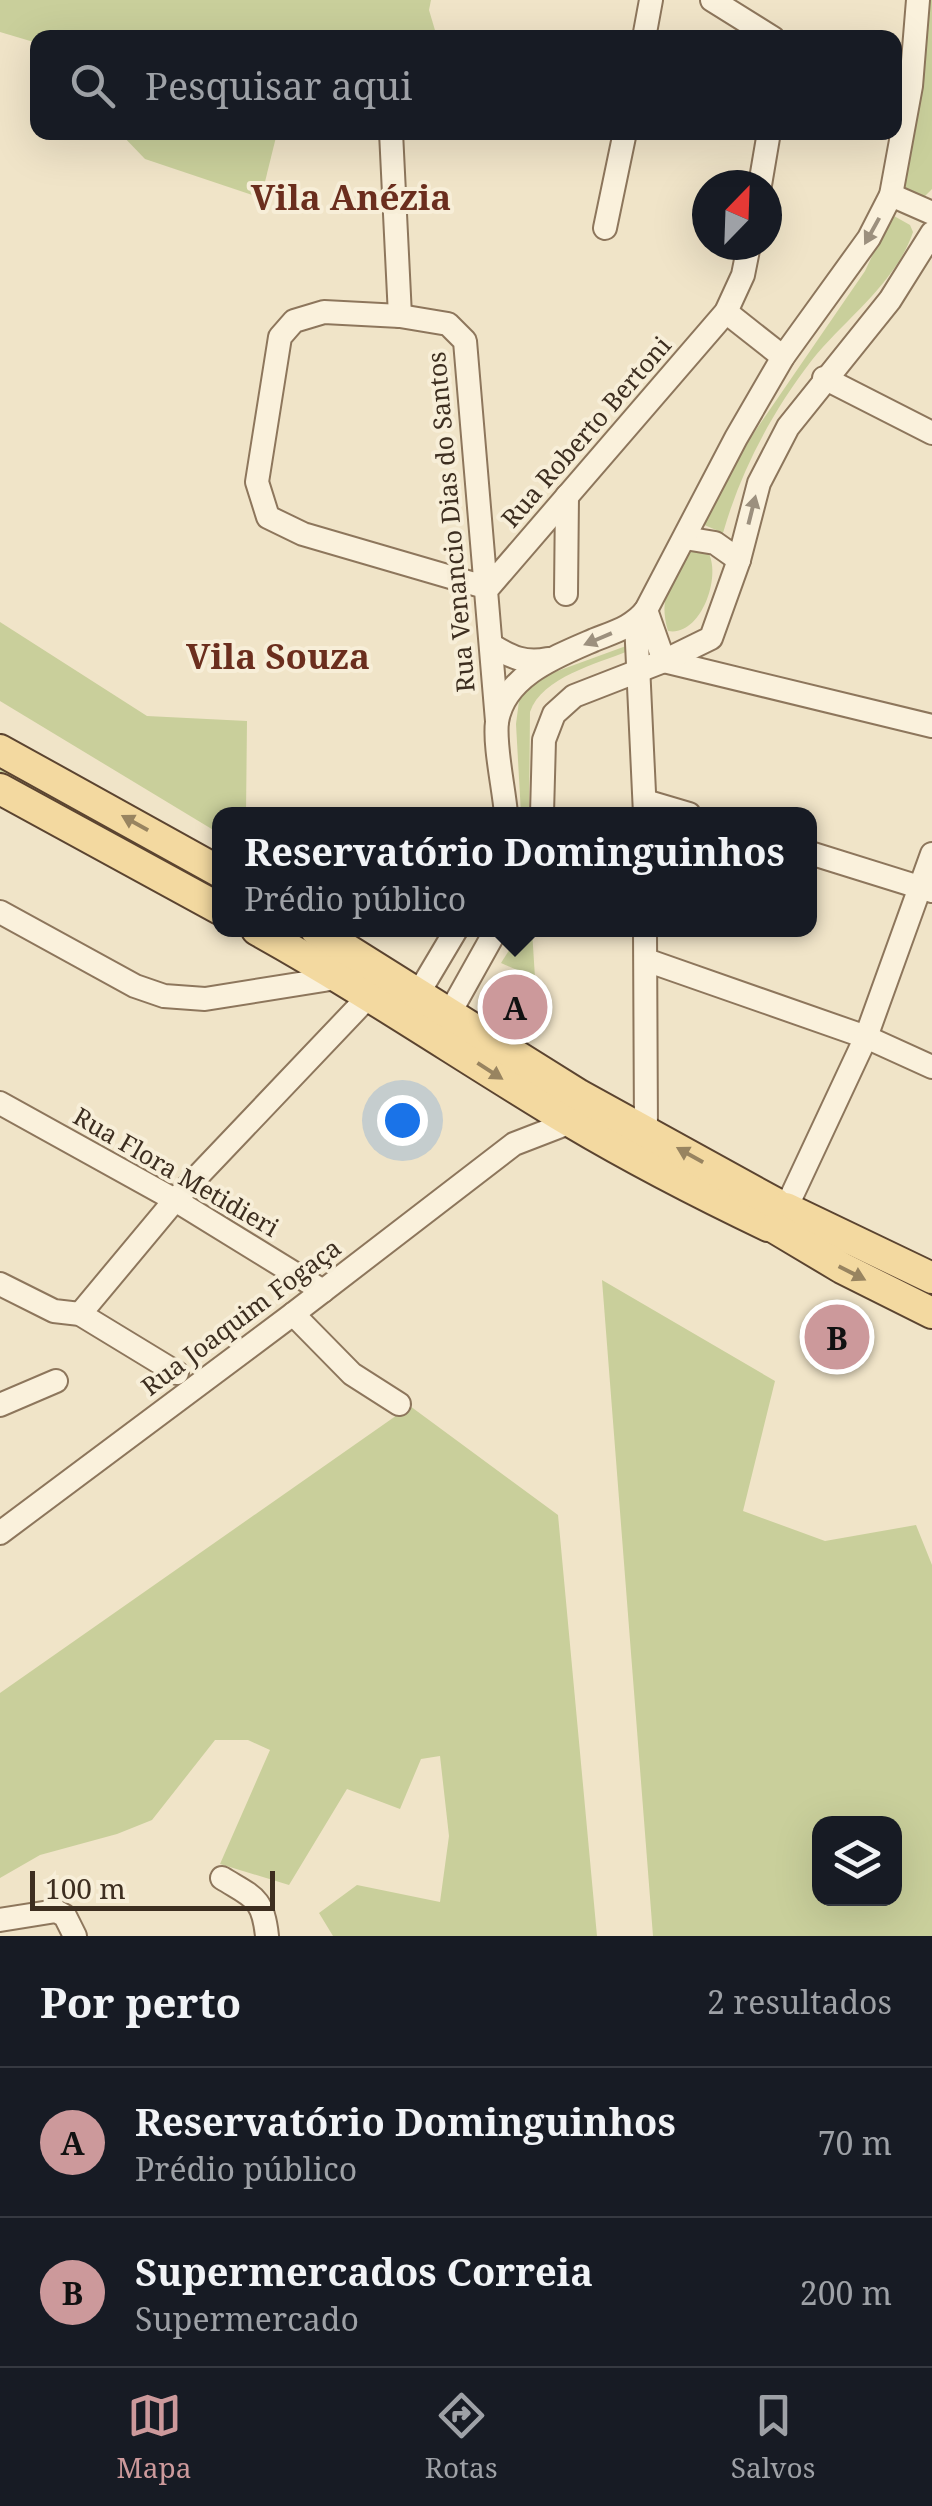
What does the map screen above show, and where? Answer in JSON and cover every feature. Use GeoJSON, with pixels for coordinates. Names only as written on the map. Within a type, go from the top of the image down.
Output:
{"type":"FeatureCollection","features":[{"type":"Feature","properties":{"kind":"main road"},"geometry":{"type":"LineString","coordinates":[[0,750],[212,868]]}},
{"type":"Feature","properties":{"kind":"main road"},"geometry":{"type":"LineString","coordinates":[[0,789],[212,905]]}},
{"type":"Feature","properties":{"kind":"main road"},"geometry":{"type":"LineString","coordinates":[[270,937],[370,995],[412,1004]]}},
{"type":"Feature","properties":{"kind":"main road"},"geometry":{"type":"LineString","coordinates":[[325,937],[444,1024],[646,1132],[776,1216],[842,1268],[932,1313]]}},
{"type":"Feature","properties":{"kind":"main road"},"geometry":{"type":"LineString","coordinates":[[444,1024],[530,1097],[665,1176],[932,1278]]}},
{"type":"Feature","properties":{"kind":"street"},"geometry":{"type":"LineString","coordinates":[[645,30],[651,0]]}},
{"type":"Feature","properties":{"kind":"street"},"geometry":{"type":"LineString","coordinates":[[712,0],[760,30]]}},
{"type":"Feature","properties":{"kind":"street"},"geometry":{"type":"LineString","coordinates":[[902,135],[911,86],[918,0]]}},
{"type":"Feature","properties":{"kind":"street"},"geometry":{"type":"LineString","coordinates":[[391,140],[400,316]]}},
{"type":"Feature","properties":{"kind":"street"},"geometry":{"type":"LineString","coordinates":[[605,228],[622,140]]}},
{"type":"Feature","properties":{"kind":"street"},"geometry":{"type":"LineString","coordinates":[[763,170],[768,140]]}},
{"type":"Feature","properties":{"kind":"street"},"geometry":{"type":"LineString","coordinates":[[645,807],[641,616],[782,357],[870,238],[891,195],[901,140]]}},
{"type":"Feature","properties":{"kind":"street"},"geometry":{"type":"LineString","coordinates":[[891,195],[932,212]]}},
{"type":"Feature","properties":{"kind":"street"},"geometry":{"type":"LineString","coordinates":[[542,807],[544,740],[554,714],[574,696],[664,661],[710,638],[739,560],[759,483],[788,427],[890,300],[932,234]]}},
{"type":"Feature","properties":{"kind":"street","name":"Rua Roberto Bertoni"},"geometry":{"type":"LineString","coordinates":[[488,588],[726,312],[744,275],[746,260]]}},
{"type":"Feature","properties":{"kind":"street","name":"Rua Venancio Dias do Santos"},"geometry":{"type":"LineString","coordinates":[[488,588],[303,534],[268,517],[257,482],[280,337],[294,321],[324,312],[400,316],[448,324],[465,341],[488,588],[505,807]]}},
{"type":"Feature","properties":{"kind":"street"},"geometry":{"type":"LineString","coordinates":[[726,312],[782,357]]}},
{"type":"Feature","properties":{"kind":"street"},"geometry":{"type":"LineString","coordinates":[[824,378],[932,434]]}},
{"type":"Feature","properties":{"kind":"street"},"geometry":{"type":"LineString","coordinates":[[566,594],[567,496]]}},
{"type":"Feature","properties":{"kind":"street"},"geometry":{"type":"LineString","coordinates":[[685,538],[716,544],[739,560]]}},
{"type":"Feature","properties":{"kind":"street"},"geometry":{"type":"LineString","coordinates":[[497,721],[511,691],[524,676],[551,658],[641,616]]}},
{"type":"Feature","properties":{"kind":"street"},"geometry":{"type":"LineString","coordinates":[[641,616],[664,661],[932,726]]}},
{"type":"Feature","properties":{"kind":"street"},"geometry":{"type":"LineString","coordinates":[[710,638],[723,663],[742,679]]}},
{"type":"Feature","properties":{"kind":"street"},"geometry":{"type":"LineString","coordinates":[[492,645],[517,660],[551,658]]}},
{"type":"Feature","properties":{"kind":"street"},"geometry":{"type":"LineString","coordinates":[[776,1216],[866,1037],[926,890],[932,854]]}},
{"type":"Feature","properties":{"kind":"street"},"geometry":{"type":"LineString","coordinates":[[817,855],[926,890]]}},
{"type":"Feature","properties":{"kind":"street"},"geometry":{"type":"LineString","coordinates":[[0,912],[134,986],[164,996],[205,999],[343,978]]}},
{"type":"Feature","properties":{"kind":"street"},"geometry":{"type":"LineString","coordinates":[[412,1004],[452,937]]}},
{"type":"Feature","properties":{"kind":"street"},"geometry":{"type":"LineString","coordinates":[[444,1024],[492,937]]}},
{"type":"Feature","properties":{"kind":"street"},"geometry":{"type":"LineString","coordinates":[[646,937],[646,1132]]}},
{"type":"Feature","properties":{"kind":"street"},"geometry":{"type":"LineString","coordinates":[[646,960],[866,1037],[932,1067]]}},
{"type":"Feature","properties":{"kind":"street"},"geometry":{"type":"LineString","coordinates":[[80,1314],[175,1200],[370,995]]}},
{"type":"Feature","properties":{"kind":"street"},"geometry":{"type":"LineString","coordinates":[[514,1144],[530,1097]]}},
{"type":"Feature","properties":{"kind":"street","name":"Rua Flora Metidieri"},"geometry":{"type":"LineString","coordinates":[[0,1103],[175,1200],[322,1291]]}},
{"type":"Feature","properties":{"kind":"street","name":"Rua Joaquim Fogaça"},"geometry":{"type":"LineString","coordinates":[[0,1532],[514,1144],[571,1122]]}},
{"type":"Feature","properties":{"kind":"street"},"geometry":{"type":"LineString","coordinates":[[0,1284],[54,1311],[80,1314],[177,1373]]}},
{"type":"Feature","properties":{"kind":"street"},"geometry":{"type":"LineString","coordinates":[[293,1314],[352,1374],[399,1404]]}},
{"type":"Feature","properties":{"kind":"street"},"geometry":{"type":"LineString","coordinates":[[0,1405],[56,1381]]}},
{"type":"Feature","properties":{"kind":"street"},"geometry":{"type":"LineString","coordinates":[[222,1878],[253,1898],[264,1911],[267,1936]]}},
{"type":"Feature","properties":{"kind":"street"},"geometry":{"type":"LineString","coordinates":[[0,1920],[56,1911],[64,1916],[75,1936]]}},
{"type":"Feature","properties":{"kind":"green space"},"geometry":{"type":"Polygon","coordinates":[[[0,0],[431,0],[429,10],[435,30],[30,30],[30,41],[0,32],[0,0]]]}},
{"type":"Feature","properties":{"kind":"green space"},"geometry":{"type":"Polygon","coordinates":[[[927,0],[932,0],[932,189],[922,199],[901,190],[921,96],[927,0]]]}},
{"type":"Feature","properties":{"kind":"green space"},"geometry":{"type":"Polygon","coordinates":[[[127,140],[275,140],[261,198],[145,159],[127,140]]]}},
{"type":"Feature","properties":{"kind":"green space"},"geometry":{"type":"Polygon","coordinates":[[[894,216],[910,225],[913,232],[895,268],[812,360],[784,400],[759,442],[723,533],[702,524],[751,437],[865,271],[894,216]]]}},
{"type":"Feature","properties":{"kind":"green space"},"geometry":{"type":"Polygon","coordinates":[[[697,550],[709,554],[710,591],[690,625],[668,631],[668,590],[688,553],[697,550]]]}},
{"type":"Feature","properties":{"kind":"green space"},"geometry":{"type":"Polygon","coordinates":[[[0,622],[147,716],[247,721],[246,807],[212,807],[212,829],[0,701],[0,622]]]}},
{"type":"Feature","properties":{"kind":"green space"},"geometry":{"type":"Polygon","coordinates":[[[626,646],[628,651],[572,673],[536,700],[530,712],[529,807],[521,807],[516,724],[520,693],[533,680],[626,646]]]}},
{"type":"Feature","properties":{"kind":"green space"},"geometry":{"type":"Polygon","coordinates":[[[0,765],[212,883],[212,898],[0,781],[0,765]]]}},
{"type":"Feature","properties":{"kind":"green space"},"geometry":{"type":"Polygon","coordinates":[[[518,937],[532,937],[535,978],[501,963],[518,937]]]}},
{"type":"Feature","properties":{"kind":"green space"},"geometry":{"type":"Polygon","coordinates":[[[602,1280],[775,1381],[743,1511],[825,1541],[916,1525],[932,1565],[932,1936],[653,1936],[602,1280]]]}},
{"type":"Feature","properties":{"kind":"green space"},"geometry":{"type":"Polygon","coordinates":[[[410,1406],[558,1515],[597,1936],[333,1936],[319,1913],[357,1885],[440,1902],[449,1836],[440,1756],[421,1759],[400,1809],[347,1789],[289,1885],[220,1864],[270,1750],[248,1740],[215,1740],[152,1820],[40,1855],[0,1878],[0,1693],[410,1406]]]}},
{"type":"Feature","properties":{"kind":"place","name":"Reservatório Dominguinhos"},"geometry":{"type":"Point","coordinates":[515,1007]}},
{"type":"Feature","properties":{"kind":"place","name":"Supermercados Correia"},"geometry":{"type":"Point","coordinates":[837,1337]}},
{"type":"Feature","properties":{"kind":"district","name":"Vila Anézia"},"geometry":{"type":"Point","coordinates":[351,198]}},
{"type":"Feature","properties":{"kind":"district","name":"Vila Souza"},"geometry":{"type":"Point","coordinates":[278,657]}}]}
